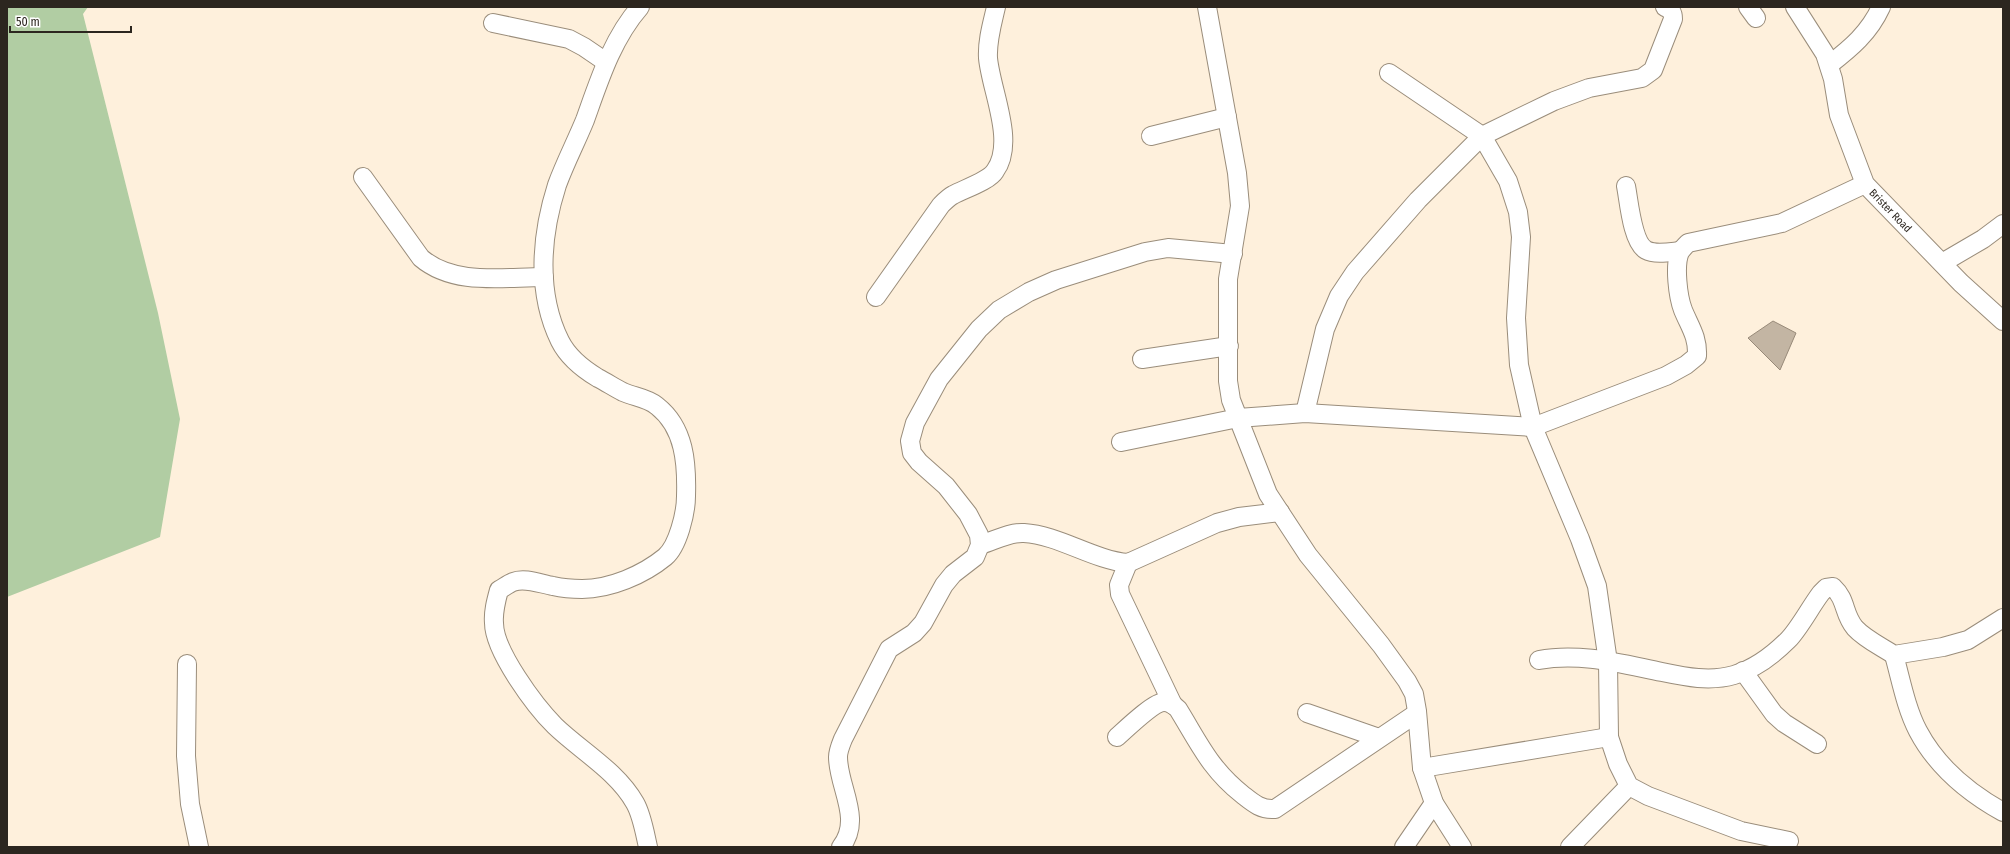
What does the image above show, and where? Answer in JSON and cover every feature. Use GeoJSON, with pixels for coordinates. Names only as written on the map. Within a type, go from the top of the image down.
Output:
{"type":"FeatureCollection","features":[{"type":"Feature","properties":{"kind":"street"},"geometry":{"type":"LineString","coordinates":[[640,7],[627,23],[606,62],[558,184],[545,231],[544,277],[551,318],[561,343],[572,359],[591,374],[623,392],[657,406],[670,420],[683,444],[687,471],[686,505],[678,535],[667,556],[644,570],[604,586],[582,589],[554,587],[536,582],[514,581],[499,590],[494,607],[494,625],[506,660],[530,695],[555,725],[591,755],[618,782],[636,804],[648,847]]}},
{"type":"Feature","properties":{"kind":"street"},"geometry":{"type":"LineString","coordinates":[[876,297],[942,205],[952,196],[995,172],[1002,157],[1003,139],[988,58],[989,41],[996,7]]}},
{"type":"Feature","properties":{"kind":"street"},"geometry":{"type":"LineString","coordinates":[[1207,7],[1237,173],[1240,206],[1228,279],[1228,381],[1231,400],[1268,494],[1308,555],[1381,645],[1407,681],[1414,694],[1422,768],[1434,803],[1462,847]]}},
{"type":"Feature","properties":{"kind":"street","name":"Brister Road"},"geometry":{"type":"LineString","coordinates":[[1795,7],[1825,54],[1833,79],[1838,115],[1865,184],[1981,302],[2003,321]]}},
{"type":"Feature","properties":{"kind":"street"},"geometry":{"type":"LineString","coordinates":[[1828,65],[1859,41],[1868,30],[1881,7]]}},
{"type":"Feature","properties":{"kind":"street"},"geometry":{"type":"LineString","coordinates":[[1305,413],[1326,329],[1339,296],[1355,272],[1418,200],[1482,136],[1554,101],[1589,88],[1642,78],[1649,75],[1656,63],[1673,19],[1673,9]]}},
{"type":"Feature","properties":{"kind":"street"},"geometry":{"type":"LineString","coordinates":[[493,23],[569,39],[584,46],[606,62]]}},
{"type":"Feature","properties":{"kind":"street"},"geometry":{"type":"LineString","coordinates":[[1389,73],[1482,136],[1508,181],[1518,212],[1521,237],[1516,318],[1519,364],[1533,427],[1580,539],[1597,586],[1608,662],[1609,737],[1618,764],[1629,786],[1648,796],[1741,832],[1757,841],[1789,841]]}},
{"type":"Feature","properties":{"kind":"street"},"geometry":{"type":"LineString","coordinates":[[1151,136],[1227,117]]}},
{"type":"Feature","properties":{"kind":"street"},"geometry":{"type":"LineString","coordinates":[[363,177],[421,258],[430,266],[444,273],[466,277],[544,277]]}},
{"type":"Feature","properties":{"kind":"street"},"geometry":{"type":"LineString","coordinates":[[1121,442],[1238,418],[1305,413],[1533,427],[1666,376],[1686,365],[1697,356],[1698,345],[1694,331],[1683,309],[1679,290],[1677,264],[1680,252],[1688,243],[1782,223],[1865,184]]}},
{"type":"Feature","properties":{"kind":"street"},"geometry":{"type":"LineString","coordinates":[[1626,186],[1634,231],[1641,245],[1652,252],[1680,252]]}},
{"type":"Feature","properties":{"kind":"street"},"geometry":{"type":"LineString","coordinates":[[1942,263],[1983,239],[2003,224]]}},
{"type":"Feature","properties":{"kind":"street"},"geometry":{"type":"LineString","coordinates":[[841,847],[849,830],[850,814],[838,769],[837,754],[843,739],[889,649],[914,633],[923,622],[944,584],[953,574],[976,557],[980,546],[979,535],[968,514],[946,486],[919,462],[912,453],[910,441],[915,423],[939,379],[979,329],[999,310],[1029,292],[1056,280],[1145,252],[1168,248],[1233,254]]}},
{"type":"Feature","properties":{"kind":"street"},"geometry":{"type":"LineString","coordinates":[[1142,359],[1229,346]]}},
{"type":"Feature","properties":{"kind":"street"},"geometry":{"type":"LineString","coordinates":[[980,546],[1009,535],[1023,533],[1037,535],[1114,562],[1128,563],[1141,559],[1217,523],[1280,512]]}},
{"type":"Feature","properties":{"kind":"street"},"geometry":{"type":"LineString","coordinates":[[1128,563],[1119,585],[1120,594],[1173,705]]}},
{"type":"Feature","properties":{"kind":"street"},"geometry":{"type":"LineString","coordinates":[[1539,660],[1563,656],[1608,662],[1697,679],[1728,676],[1743,671],[1770,656],[1789,639],[1821,593],[1826,588],[1833,587],[1842,595],[1846,614],[1855,628],[1894,655],[1906,700],[1918,730],[1937,761],[1959,783],[2003,812]]}},
{"type":"Feature","properties":{"kind":"street"},"geometry":{"type":"LineString","coordinates":[[1894,655],[1943,647],[1968,640],[2003,618]]}},
{"type":"Feature","properties":{"kind":"street"},"geometry":{"type":"LineString","coordinates":[[187,664],[186,756],[190,804],[199,847]]}},
{"type":"Feature","properties":{"kind":"street"},"geometry":{"type":"LineString","coordinates":[[1743,671],[1774,714],[1784,723],[1817,744]]}},
{"type":"Feature","properties":{"kind":"street"},"geometry":{"type":"LineString","coordinates":[[1117,737],[1153,707],[1163,702],[1173,705],[1178,709],[1212,766],[1224,780],[1256,806],[1267,809],[1276,808],[1417,713]]}},
{"type":"Feature","properties":{"kind":"street"},"geometry":{"type":"LineString","coordinates":[[1307,713],[1379,738]]}},
{"type":"Feature","properties":{"kind":"street"},"geometry":{"type":"LineString","coordinates":[[1422,768],[1609,737]]}},
{"type":"Feature","properties":{"kind":"street"},"geometry":{"type":"LineString","coordinates":[[1570,847],[1629,786]]}},
{"type":"Feature","properties":{"kind":"street"},"geometry":{"type":"LineString","coordinates":[[1404,847],[1434,803]]}},
{"type":"Feature","properties":{"kind":"green space"},"geometry":{"type":"Polygon","coordinates":[[[7,7],[88,7],[83,14],[158,313],[180,419],[160,537],[7,597],[7,7]]]}},
{"type":"Feature","properties":{"kind":"building"},"geometry":{"type":"Polygon","coordinates":[[[1773,321],[1796,333],[1780,370],[1748,338],[1773,321]]]}}]}
